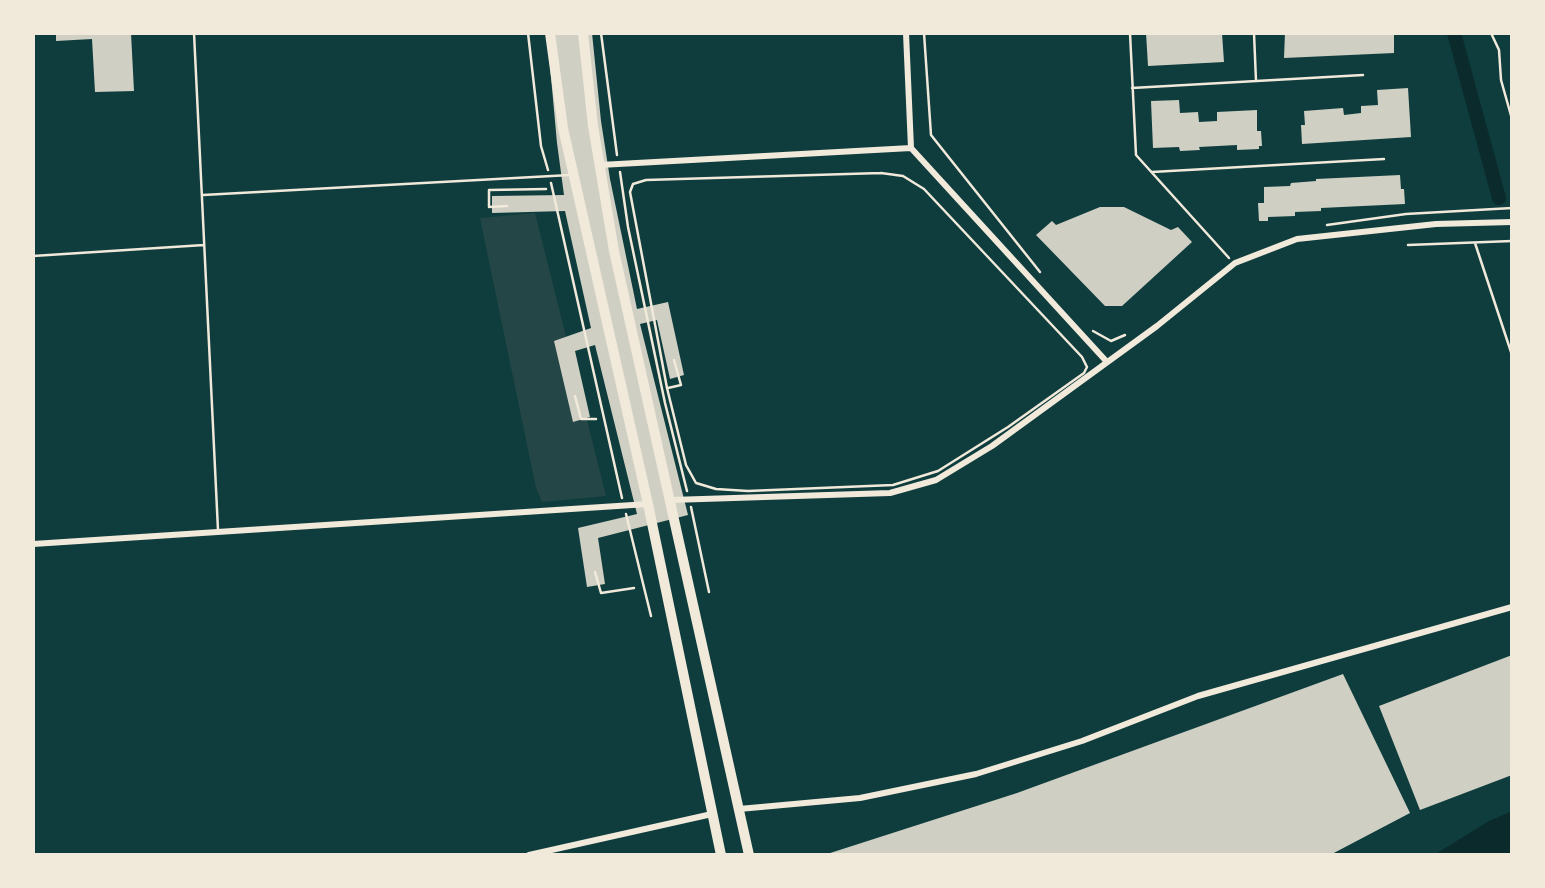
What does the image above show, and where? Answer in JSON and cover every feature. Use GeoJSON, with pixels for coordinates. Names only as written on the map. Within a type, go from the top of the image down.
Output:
{"type":"FeatureCollection","features":[{"type":"Feature","properties":{"kind":"main road"},"geometry":{"type":"LineString","coordinates":[[550,33],[563,128],[649,505],[721,855]]}},
{"type":"Feature","properties":{"kind":"main road"},"geometry":{"type":"LineString","coordinates":[[583,33],[614,251],[749,855]]}},
{"type":"Feature","properties":{"kind":"street"},"geometry":{"type":"LineString","coordinates":[[906,33],[911,148],[1107,362]]}},
{"type":"Feature","properties":{"kind":"street"},"geometry":{"type":"LineString","coordinates":[[600,165],[911,148]]}},
{"type":"Feature","properties":{"kind":"street"},"geometry":{"type":"LineString","coordinates":[[671,500],[890,493],[936,480],[992,446],[1235,263],[1297,239],[1436,224],[1512,222]]}},
{"type":"Feature","properties":{"kind":"street"},"geometry":{"type":"LineString","coordinates":[[33,544],[649,505]]}},
{"type":"Feature","properties":{"kind":"street"},"geometry":{"type":"LineString","coordinates":[[739,809],[860,798],[976,774],[1082,741],[1198,696],[1512,607]]}},
{"type":"Feature","properties":{"kind":"street"},"geometry":{"type":"LineString","coordinates":[[529,855],[712,814]]}},
{"type":"Feature","properties":{"kind":"lane"},"geometry":{"type":"LineString","coordinates":[[194,33],[218,532]]}},
{"type":"Feature","properties":{"kind":"lane"},"geometry":{"type":"LineString","coordinates":[[1129,33],[1136,155],[1229,258]]}},
{"type":"Feature","properties":{"kind":"lane"},"geometry":{"type":"LineString","coordinates":[[1254,33],[1256,81]]}},
{"type":"Feature","properties":{"kind":"lane"},"geometry":{"type":"LineString","coordinates":[[1132,88],[1363,75]]}},
{"type":"Feature","properties":{"kind":"lane"},"geometry":{"type":"LineString","coordinates":[[1152,172],[1384,159]]}},
{"type":"Feature","properties":{"kind":"lane"},"geometry":{"type":"LineString","coordinates":[[202,195],[574,175]]}},
{"type":"Feature","properties":{"kind":"lane"},"geometry":{"type":"LineString","coordinates":[[33,256],[204,245]]}},
{"type":"Feature","properties":{"kind":"path"},"geometry":{"type":"LineString","coordinates":[[528,33],[541,146],[560,215],[651,616]]}},
{"type":"Feature","properties":{"kind":"path"},"geometry":{"type":"LineString","coordinates":[[601,33],[628,228],[709,592]]}},
{"type":"Feature","properties":{"kind":"path"},"geometry":{"type":"LineString","coordinates":[[923,33],[931,135],[1046,280]]}},
{"type":"Feature","properties":{"kind":"path"},"geometry":{"type":"LineString","coordinates":[[1491,33],[1499,50],[1501,80],[1512,119]]}},
{"type":"Feature","properties":{"kind":"path"},"geometry":{"type":"LineString","coordinates":[[881,173],[903,176],[924,189],[1082,357],[1087,367],[1084,373],[1008,427],[938,471],[893,485],[748,491],[716,489],[696,483],[686,466],[667,388],[630,192],[633,184],[646,180],[881,173]]}},
{"type":"Feature","properties":{"kind":"path"},"geometry":{"type":"LineString","coordinates":[[507,206],[489,207],[489,190],[546,189]]}},
{"type":"Feature","properties":{"kind":"path"},"geometry":{"type":"LineString","coordinates":[[1323,225],[1406,214],[1512,208]]}},
{"type":"Feature","properties":{"kind":"path"},"geometry":{"type":"LineString","coordinates":[[1408,245],[1512,241]]}},
{"type":"Feature","properties":{"kind":"path"},"geometry":{"type":"LineString","coordinates":[[1475,243],[1512,355]]}},
{"type":"Feature","properties":{"kind":"path"},"geometry":{"type":"LineString","coordinates":[[1088,329],[1111,341],[1130,334]]}},
{"type":"Feature","properties":{"kind":"path"},"geometry":{"type":"LineString","coordinates":[[667,388],[681,385],[674,360]]}},
{"type":"Feature","properties":{"kind":"path"},"geometry":{"type":"LineString","coordinates":[[575,396],[581,419],[596,419]]}},
{"type":"Feature","properties":{"kind":"path"},"geometry":{"type":"LineString","coordinates":[[595,572],[601,593],[634,588]]}},
{"type":"Feature","properties":{"kind":"shaded area"},"geometry":{"type":"Polygon","coordinates":[[[535,213],[606,496],[542,502],[536,488],[480,218],[535,213]]]}},
{"type":"Feature","properties":{"kind":"shaded area"},"geometry":{"type":"Polygon","coordinates":[[[1512,811],[1512,855],[1434,855],[1489,821],[1512,811]]]}},
{"type":"Feature","properties":{"kind":"building"},"geometry":{"type":"Polygon","coordinates":[[[56,33],[131,33],[134,91],[95,92],[92,39],[56,41],[56,33]]]}},
{"type":"Feature","properties":{"kind":"building"},"geometry":{"type":"Polygon","coordinates":[[[547,33],[592,33],[610,179],[637,309],[668,302],[684,375],[670,379],[657,320],[640,324],[688,515],[598,538],[605,584],[587,587],[578,528],[637,514],[595,345],[575,351],[590,417],[573,422],[554,341],[591,328],[565,211],[492,213],[492,196],[564,195],[547,33]]]}},
{"type":"Feature","properties":{"kind":"building"},"geometry":{"type":"Polygon","coordinates":[[[1146,33],[1222,33],[1224,62],[1148,66],[1146,33]]]}},
{"type":"Feature","properties":{"kind":"building"},"geometry":{"type":"Polygon","coordinates":[[[1285,33],[1394,33],[1394,53],[1284,58],[1285,33]]]}},
{"type":"Feature","properties":{"kind":"building"},"geometry":{"type":"Polygon","coordinates":[[[1408,88],[1411,137],[1302,144],[1301,125],[1305,125],[1304,111],[1343,108],[1344,115],[1361,113],[1361,106],[1378,105],[1377,90],[1408,88]]]}},
{"type":"Feature","properties":{"kind":"building"},"geometry":{"type":"Polygon","coordinates":[[[1179,100],[1180,113],[1198,112],[1199,122],[1217,121],[1217,112],[1257,110],[1257,131],[1261,131],[1262,146],[1259,146],[1259,149],[1237,150],[1237,145],[1180,151],[1179,147],[1153,148],[1151,101],[1179,100]]]}},
{"type":"Feature","properties":{"kind":"building"},"geometry":{"type":"Polygon","coordinates":[[[1400,175],[1405,204],[1321,208],[1321,211],[1295,212],[1295,216],[1268,217],[1268,221],[1259,221],[1258,203],[1264,203],[1264,187],[1290,186],[1291,183],[1316,179],[1400,175]]]}},
{"type":"Feature","properties":{"kind":"building"},"geometry":{"type":"Polygon","coordinates":[[[1100,207],[1124,207],[1171,230],[1178,227],[1192,242],[1122,306],[1105,306],[1036,235],[1052,221],[1056,225],[1100,207]]]}},
{"type":"Feature","properties":{"kind":"building"},"geometry":{"type":"Polygon","coordinates":[[[1512,655],[1512,775],[1420,810],[1379,706],[1512,655]]]}},
{"type":"Feature","properties":{"kind":"building"},"geometry":{"type":"Polygon","coordinates":[[[1343,674],[1410,813],[1330,855],[824,855],[1017,793],[1343,674]]]}},
{"type":"Feature","properties":{"kind":"waterway"},"geometry":{"type":"LineString","coordinates":[[1454,33],[1499,198]]}}]}
